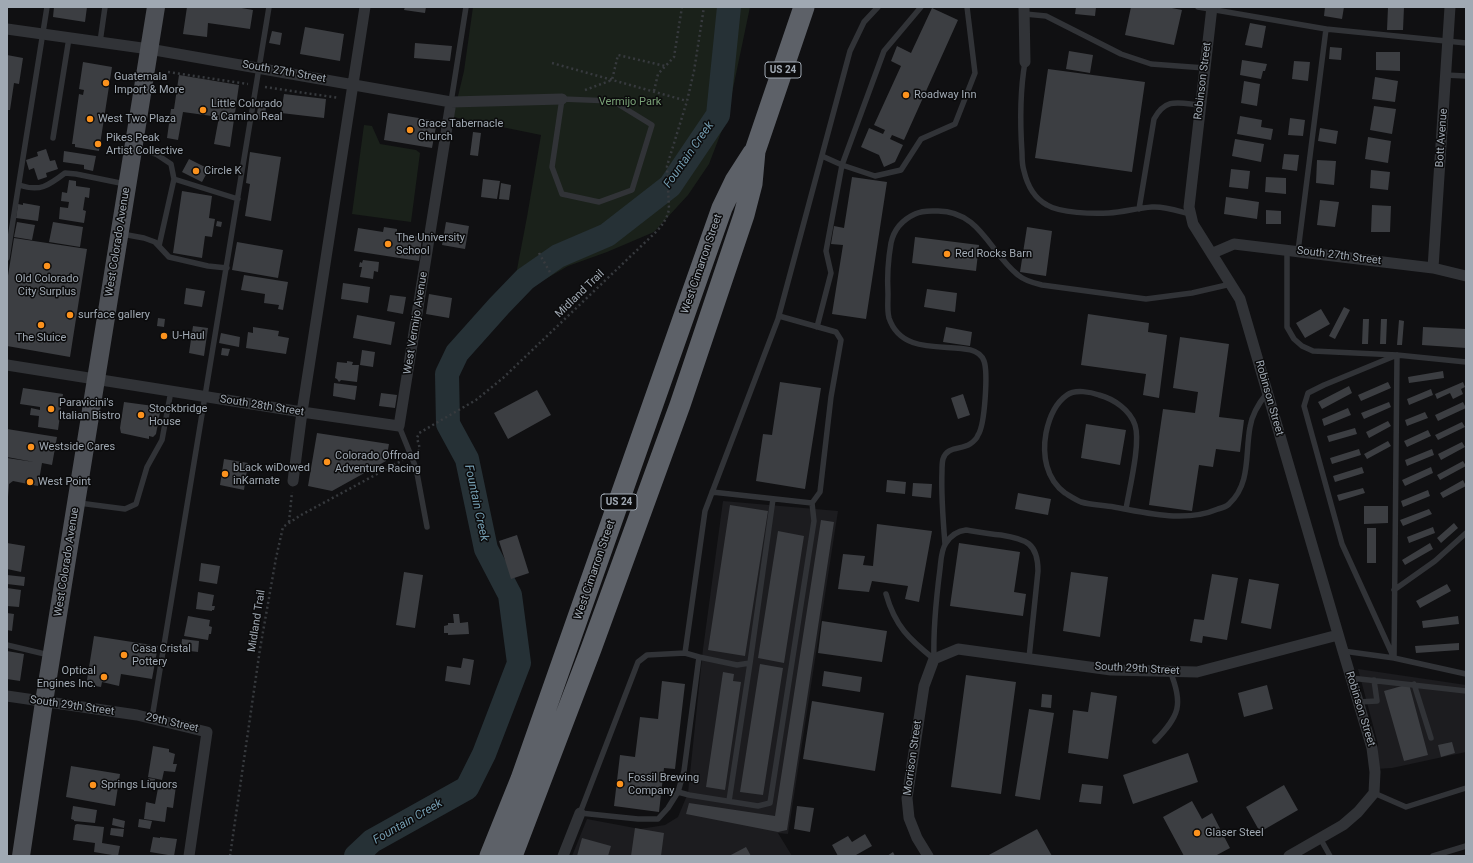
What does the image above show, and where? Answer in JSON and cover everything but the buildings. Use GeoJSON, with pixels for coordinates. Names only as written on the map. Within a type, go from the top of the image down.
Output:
{"type":"FeatureCollection","features":[{"type":"Feature","properties":{"kind":"highway","name":"West Cimarron Street"},"geometry":{"type":"LineString","coordinates":[[512,856],[591,649],[680,405],[744,215],[752,184],[755,151],[804,7]]}},
{"type":"Feature","properties":{"kind":"highway","name":"West Cimarron Street"},"geometry":{"type":"LineString","coordinates":[[490,856],[524,772],[722,208],[735,181],[755,151]]}},
{"type":"Feature","properties":{"kind":"main road","name":"West Colorado Avenue"},"geometry":{"type":"LineString","coordinates":[[21,856],[44,702],[156,7]]}},
{"type":"Feature","properties":{"kind":"street"},"geometry":{"type":"LineString","coordinates":[[293,481],[302,412],[365,7]]}},
{"type":"Feature","properties":{"kind":"street","name":"Bott Avenue"},"geometry":{"type":"LineString","coordinates":[[1433,268],[1450,7]]}},
{"type":"Feature","properties":{"kind":"street","name":"Robinson Street"},"geometry":{"type":"LineString","coordinates":[[1212,8],[1189,207],[1193,224],[1240,299],[1372,748],[1375,772],[1374,793]]}},
{"type":"Feature","properties":{"kind":"street"},"geometry":{"type":"LineString","coordinates":[[1024,11],[1025,62]]}},
{"type":"Feature","properties":{"kind":"street","name":"South 27th Street"},"geometry":{"type":"LineString","coordinates":[[7,29],[150,49],[451,102],[562,99]]}},
{"type":"Feature","properties":{"kind":"street","name":"West Vermijo Avenue"},"geometry":{"type":"LineString","coordinates":[[399,426],[451,102]]}},
{"type":"Feature","properties":{"kind":"street","name":"South 27th Street"},"geometry":{"type":"LineString","coordinates":[[1213,254],[1234,244],[1433,268],[1466,276]]}},
{"type":"Feature","properties":{"kind":"street","name":"South 28th Street"},"geometry":{"type":"LineString","coordinates":[[7,365],[399,426]]}},
{"type":"Feature","properties":{"kind":"street","name":"South 29th Street"},"geometry":{"type":"LineString","coordinates":[[934,658],[958,649],[1111,670],[1197,672],[1338,635]]}},
{"type":"Feature","properties":{"kind":"street","name":"Morrison Street"},"geometry":{"type":"LineString","coordinates":[[928,856],[917,838],[909,818],[907,798],[924,686],[934,658]]}},
{"type":"Feature","properties":{"kind":"street","name":"South 29th Street"},"geometry":{"type":"LineString","coordinates":[[7,696],[137,715]]}},
{"type":"Feature","properties":{"kind":"street","name":"29th Street"},"geometry":{"type":"LineString","coordinates":[[137,715],[207,732],[189,856]]}},
{"type":"Feature","properties":{"kind":"street"},"geometry":{"type":"LineString","coordinates":[[1289,856],[1342,825],[1358,812],[1374,793]]}},
{"type":"Feature","properties":{"kind":"street"},"geometry":{"type":"LineString","coordinates":[[563,856],[580,813]]}},
{"type":"Feature","properties":{"kind":"lane"},"geometry":{"type":"LineString","coordinates":[[7,258],[47,7]]}},
{"type":"Feature","properties":{"kind":"lane"},"geometry":{"type":"LineString","coordinates":[[100,42],[105,7]]}},
{"type":"Feature","properties":{"kind":"lane"},"geometry":{"type":"LineString","coordinates":[[152,718],[269,7]]}},
{"type":"Feature","properties":{"kind":"lane"},"geometry":{"type":"LineString","coordinates":[[451,102],[466,7]]}},
{"type":"Feature","properties":{"kind":"lane"},"geometry":{"type":"LineString","coordinates":[[685,653],[705,511],[779,316],[850,51],[864,22],[878,7]]}},
{"type":"Feature","properties":{"kind":"lane"},"geometry":{"type":"LineString","coordinates":[[817,327],[831,273],[826,251],[842,165],[884,51],[921,7]]}},
{"type":"Feature","properties":{"kind":"lane"},"geometry":{"type":"LineString","coordinates":[[822,156],[842,165],[875,176],[901,170],[921,139],[955,124],[975,73],[967,7]]}},
{"type":"Feature","properties":{"kind":"lane"},"geometry":{"type":"LineString","coordinates":[[1198,7],[1212,8],[1326,28],[1466,44]]}},
{"type":"Feature","properties":{"kind":"lane"},"geometry":{"type":"LineString","coordinates":[[1024,11],[1046,16],[1121,54],[1151,64],[1205,68]]}},
{"type":"Feature","properties":{"kind":"lane"},"geometry":{"type":"LineString","coordinates":[[1326,28],[1293,250],[1287,327],[1294,339],[1302,346],[1313,351],[1397,355],[1466,362]]}},
{"type":"Feature","properties":{"kind":"lane"},"geometry":{"type":"LineString","coordinates":[[53,138],[69,38]]}},
{"type":"Feature","properties":{"kind":"lane"},"geometry":{"type":"LineString","coordinates":[[1025,62],[1022,84],[1021,138],[1023,169],[1028,185],[1034,194],[1045,205],[1056,210],[1108,213],[1152,207],[1167,208],[1191,214]]}},
{"type":"Feature","properties":{"kind":"lane"},"geometry":{"type":"LineString","coordinates":[[1446,75],[1466,76]]}},
{"type":"Feature","properties":{"kind":"lane"},"geometry":{"type":"LineString","coordinates":[[562,99],[613,101],[652,125],[632,190],[599,202],[562,194],[552,167],[562,99]]}},
{"type":"Feature","properties":{"kind":"lane"},"geometry":{"type":"LineString","coordinates":[[1138,209],[1154,119],[1157,112],[1164,105],[1171,102],[1200,106]]}},
{"type":"Feature","properties":{"kind":"lane"},"geometry":{"type":"LineString","coordinates":[[134,147],[156,154],[171,164],[174,179],[159,246]]}},
{"type":"Feature","properties":{"kind":"lane"},"geometry":{"type":"LineString","coordinates":[[19,185],[29,188],[41,188],[65,173],[128,185]]}},
{"type":"Feature","properties":{"kind":"lane"},"geometry":{"type":"LineString","coordinates":[[174,179],[238,198]]}},
{"type":"Feature","properties":{"kind":"lane"},"geometry":{"type":"LineString","coordinates":[[934,658],[933,633],[935,604],[945,544],[942,493],[943,459],[952,449],[962,448],[971,443],[978,435],[984,418],[985,368],[984,359],[978,353],[968,349],[913,344],[903,337],[894,327],[889,317],[888,262],[892,239],[897,228],[908,217],[921,211],[943,211],[957,214],[976,225],[1004,261],[1017,274],[1030,282],[1042,285],[1146,299],[1192,293],[1231,284]]}},
{"type":"Feature","properties":{"kind":"lane"},"geometry":{"type":"LineString","coordinates":[[120,234],[144,238],[155,242],[169,257],[208,266],[227,268]]}},
{"type":"Feature","properties":{"kind":"lane"},"geometry":{"type":"LineString","coordinates":[[678,792],[758,806],[770,803],[814,521],[812,503],[820,492],[831,397],[841,340],[836,332],[779,316]]}},
{"type":"Feature","properties":{"kind":"lane"},"geometry":{"type":"LineString","coordinates":[[1394,658],[1397,355]]}},
{"type":"Feature","properties":{"kind":"lane"},"geometry":{"type":"LineString","coordinates":[[1394,658],[1342,544],[1304,406],[1308,393],[1397,355]]}},
{"type":"Feature","properties":{"kind":"lane"},"geometry":{"type":"LineString","coordinates":[[76,502],[125,509],[136,504],[147,467],[162,440],[171,391]]}},
{"type":"Feature","properties":{"kind":"lane"},"geometry":{"type":"LineString","coordinates":[[1126,509],[1136,445],[1135,426],[1128,413],[1116,403],[1103,396],[1089,391],[1068,394],[1056,405],[1048,420],[1044,440],[1045,462],[1051,479],[1064,492],[1081,502],[1163,515],[1191,516],[1209,513],[1227,506],[1237,496],[1244,483],[1250,427],[1253,416],[1267,392]]}},
{"type":"Feature","properties":{"kind":"lane"},"geometry":{"type":"LineString","coordinates":[[399,426],[416,468],[427,527]]}},
{"type":"Feature","properties":{"kind":"lane"},"geometry":{"type":"LineString","coordinates":[[712,492],[812,503]]}},
{"type":"Feature","properties":{"kind":"lane"},"geometry":{"type":"LineString","coordinates":[[730,801],[773,499]]}},
{"type":"Feature","properties":{"kind":"lane"},"geometry":{"type":"LineString","coordinates":[[945,544],[950,537],[966,530],[1019,538],[1030,545],[1036,552],[1038,571],[1029,658]]}},
{"type":"Feature","properties":{"kind":"lane"},"geometry":{"type":"LineString","coordinates":[[1394,590],[1435,562],[1466,534]]}},
{"type":"Feature","properties":{"kind":"lane"},"geometry":{"type":"LineString","coordinates":[[886,594],[891,610],[899,625],[915,644],[934,658]]}},
{"type":"Feature","properties":{"kind":"lane"},"geometry":{"type":"LineString","coordinates":[[7,645],[52,656]]}},
{"type":"Feature","properties":{"kind":"lane"},"geometry":{"type":"LineString","coordinates":[[1343,651],[1394,658],[1466,674]]}},
{"type":"Feature","properties":{"kind":"lane"},"geometry":{"type":"LineString","coordinates":[[699,657],[684,771],[678,792],[668,808],[658,820],[580,813],[638,662],[647,655],[685,653],[737,665],[750,663]]}},
{"type":"Feature","properties":{"kind":"lane"},"geometry":{"type":"LineString","coordinates":[[1155,741],[1170,726],[1177,710],[1178,700],[1176,686],[1170,672]]}},
{"type":"Feature","properties":{"kind":"lane"},"geometry":{"type":"LineString","coordinates":[[1351,678],[1466,691]]}},
{"type":"Feature","properties":{"kind":"lane"},"geometry":{"type":"LineString","coordinates":[[1358,702],[1377,701],[1374,680]]}},
{"type":"Feature","properties":{"kind":"lane"},"geometry":{"type":"LineString","coordinates":[[1414,684],[1431,738]]}},
{"type":"Feature","properties":{"kind":"lane"},"geometry":{"type":"LineString","coordinates":[[1374,793],[1406,807],[1466,788]]}},
{"type":"Feature","properties":{"kind":"lane"},"geometry":{"type":"LineString","coordinates":[[1320,838],[1330,856]]}},
{"type":"Feature","properties":{"kind":"lane"},"geometry":{"type":"LineString","coordinates":[[1433,856],[1466,846]]}},
{"type":"Feature","properties":{"kind":"path"},"geometry":{"type":"LineString","coordinates":[[654,91],[658,74],[674,57],[682,7]]}},
{"type":"Feature","properties":{"kind":"path","name":"Midland Trail"},"geometry":{"type":"LineString","coordinates":[[417,453],[420,449],[418,438],[419,434],[488,392],[657,231],[668,216],[668,166],[694,71],[704,7]]}},
{"type":"Feature","properties":{"kind":"path"},"geometry":{"type":"LineString","coordinates":[[612,80],[618,55],[665,66]]}},
{"type":"Feature","properties":{"kind":"path"},"geometry":{"type":"LineString","coordinates":[[552,63],[687,101]]}},
{"type":"Feature","properties":{"kind":"path"},"geometry":{"type":"LineString","coordinates":[[539,253],[551,274]]}},
{"type":"Feature","properties":{"kind":"path"},"geometry":{"type":"LineString","coordinates":[[289,522],[404,460]]}},
{"type":"Feature","properties":{"kind":"path"},"geometry":{"type":"LineString","coordinates":[[289,522],[293,481]]}},
{"type":"Feature","properties":{"kind":"path","name":"Midland Trail"},"geometry":{"type":"LineString","coordinates":[[230,856],[260,649],[276,558],[283,527],[289,522]]}},
{"type":"Feature","properties":{"kind":"shaded area"},"geometry":{"type":"Polygon","coordinates":[[[723,501],[838,511],[788,834],[778,833],[792,856],[572,856],[587,819],[640,829],[665,825],[678,817],[688,793],[703,649],[723,501]]]}},
{"type":"Feature","properties":{"kind":"shaded area"},"geometry":{"type":"Polygon","coordinates":[[[1358,669],[1466,685],[1466,752],[1392,768],[1375,769],[1378,744],[1358,669]]]}},
{"type":"Feature","properties":{"kind":"green space","name":"Vermijo Park"},"geometry":{"type":"Polygon","coordinates":[[[473,7],[750,7],[727,117],[709,164],[688,195],[654,232],[607,252],[568,266],[530,288],[510,306],[541,135],[453,117],[464,71],[473,7]]]}},
{"type":"Feature","properties":{"kind":"green space"},"geometry":{"type":"Polygon","coordinates":[[[364,125],[372,126],[380,144],[416,150],[420,153],[411,222],[352,214],[364,125]]]}},
{"type":"Feature","properties":{"kind":"waterway","name":"Fountain Creek"},"geometry":{"type":"LineString","coordinates":[[356,856],[372,841],[467,788],[484,754],[519,663],[510,595],[486,549],[467,459],[448,424],[447,374],[457,353],[525,279],[558,256],[607,235],[670,186],[718,115],[729,7]]}},
{"type":"Feature","properties":{"kind":"place","name":"Guatemala Import & More"},"geometry":{"type":"Point","coordinates":[106,83]}},
{"type":"Feature","properties":{"kind":"place","name":"Roadway Inn"},"geometry":{"type":"Point","coordinates":[906,95]}},
{"type":"Feature","properties":{"kind":"place","name":"Little Colorado & Camino Real"},"geometry":{"type":"Point","coordinates":[203,110]}},
{"type":"Feature","properties":{"kind":"place","name":"West Two Plaza"},"geometry":{"type":"Point","coordinates":[90,119]}},
{"type":"Feature","properties":{"kind":"place","name":"Grace Tabernacle Church"},"geometry":{"type":"Point","coordinates":[410,130]}},
{"type":"Feature","properties":{"kind":"place","name":"Pikes Peak Artist Collective"},"geometry":{"type":"Point","coordinates":[98,144]}},
{"type":"Feature","properties":{"kind":"place","name":"Circle K"},"geometry":{"type":"Point","coordinates":[196,171]}},
{"type":"Feature","properties":{"kind":"place","name":"The University School"},"geometry":{"type":"Point","coordinates":[388,244]}},
{"type":"Feature","properties":{"kind":"place","name":"Red Rocks Barn"},"geometry":{"type":"Point","coordinates":[947,254]}},
{"type":"Feature","properties":{"kind":"place","name":"Old Colorado City Surplus"},"geometry":{"type":"Point","coordinates":[47,266]}},
{"type":"Feature","properties":{"kind":"place","name":"surface gallery"},"geometry":{"type":"Point","coordinates":[70,315]}},
{"type":"Feature","properties":{"kind":"place","name":"The Sluice"},"geometry":{"type":"Point","coordinates":[41,325]}},
{"type":"Feature","properties":{"kind":"place","name":"U-Haul"},"geometry":{"type":"Point","coordinates":[164,336]}},
{"type":"Feature","properties":{"kind":"place","name":"Paravicini's Italian Bistro"},"geometry":{"type":"Point","coordinates":[51,409]}},
{"type":"Feature","properties":{"kind":"place","name":"Stockbridge House"},"geometry":{"type":"Point","coordinates":[141,415]}},
{"type":"Feature","properties":{"kind":"place","name":"Westside Cares"},"geometry":{"type":"Point","coordinates":[31,447]}},
{"type":"Feature","properties":{"kind":"place","name":"Colorado Offroad Adventure Racing"},"geometry":{"type":"Point","coordinates":[327,462]}},
{"type":"Feature","properties":{"kind":"place","name":"bLack wiDowed inKarnate"},"geometry":{"type":"Point","coordinates":[225,474]}},
{"type":"Feature","properties":{"kind":"place","name":"West Point"},"geometry":{"type":"Point","coordinates":[30,482]}},
{"type":"Feature","properties":{"kind":"place","name":"Casa Cristal Pottery"},"geometry":{"type":"Point","coordinates":[124,655]}},
{"type":"Feature","properties":{"kind":"place","name":"Optical Engines Inc."},"geometry":{"type":"Point","coordinates":[104,677]}},
{"type":"Feature","properties":{"kind":"place","name":"Fossil Brewing Company"},"geometry":{"type":"Point","coordinates":[620,784]}},
{"type":"Feature","properties":{"kind":"place","name":"Springs Liquors"},"geometry":{"type":"Point","coordinates":[93,785]}},
{"type":"Feature","properties":{"kind":"place","name":"Glaser Steel"},"geometry":{"type":"Point","coordinates":[1197,833]}}]}
